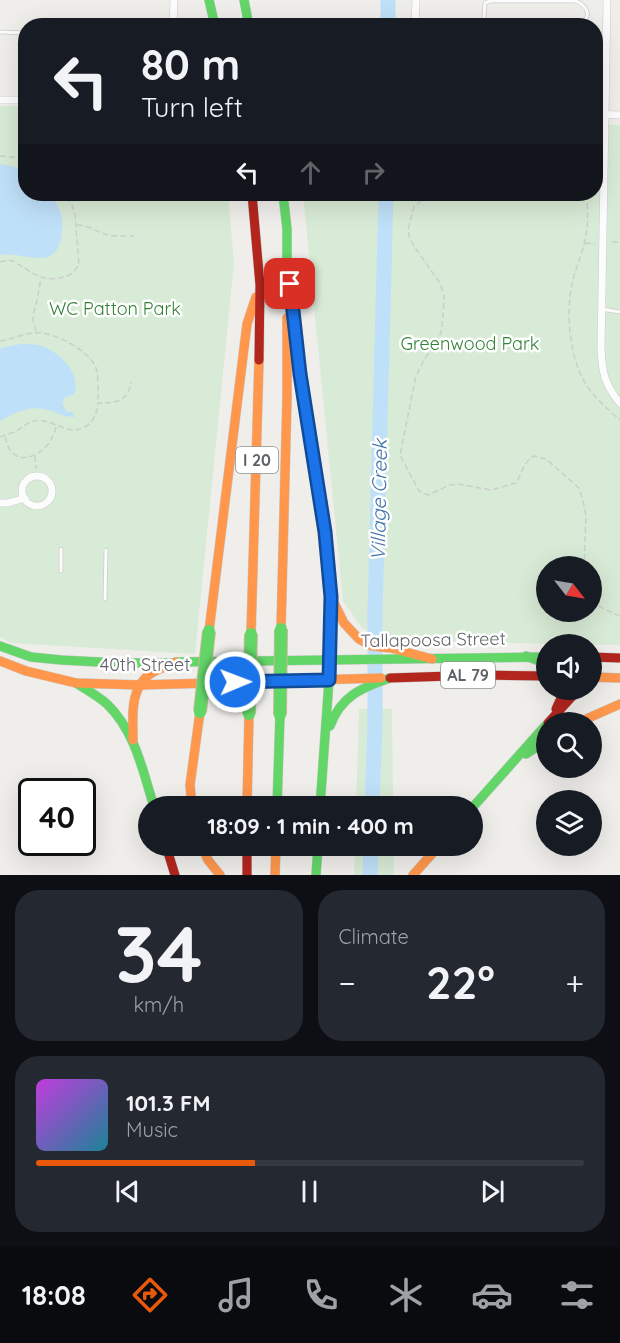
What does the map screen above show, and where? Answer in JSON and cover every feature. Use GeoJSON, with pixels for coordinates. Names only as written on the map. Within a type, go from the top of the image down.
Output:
{"type":"FeatureCollection","features":[{"type":"Feature","properties":{"kind":"main road"},"geometry":{"type":"LineString","coordinates":[[209,0],[213,18]]}},
{"type":"Feature","properties":{"kind":"main road"},"geometry":{"type":"LineString","coordinates":[[244,0],[247,18]]}},
{"type":"Feature","properties":{"kind":"main road","name":"I 20"},"geometry":{"type":"LineString","coordinates":[[248,796],[260,285],[253,201]]}},
{"type":"Feature","properties":{"kind":"main road","name":"I 20"},"geometry":{"type":"LineString","coordinates":[[277,796],[287,398],[287,229],[284,201]]}},
{"type":"Feature","properties":{"kind":"main road"},"geometry":{"type":"LineString","coordinates":[[287,261],[300,374],[325,532],[331,597],[329,680],[321,796]]}},
{"type":"Feature","properties":{"kind":"main road"},"geometry":{"type":"LineString","coordinates":[[191,796],[190,784],[247,324],[260,285]]}},
{"type":"Feature","properties":{"kind":"main road"},"geometry":{"type":"LineString","coordinates":[[331,597],[344,623],[359,639],[390,653]]}},
{"type":"Feature","properties":{"kind":"main road","name":"40th Street"},"geometry":{"type":"LineString","coordinates":[[0,646],[31,657],[61,660],[118,663],[176,662]]}},
{"type":"Feature","properties":{"kind":"main road","name":"Tallapoosa Street"},"geometry":{"type":"LineString","coordinates":[[176,662],[361,659],[390,653],[432,658],[536,656]]}},
{"type":"Feature","properties":{"kind":"main road"},"geometry":{"type":"LineString","coordinates":[[526,656],[536,660]]}},
{"type":"Feature","properties":{"kind":"main road"},"geometry":{"type":"LineString","coordinates":[[602,657],[620,658]]}},
{"type":"Feature","properties":{"kind":"main road","name":"40th Street"},"geometry":{"type":"LineString","coordinates":[[0,661],[26,671],[76,683],[140,685],[329,680]]}},
{"type":"Feature","properties":{"kind":"main road"},"geometry":{"type":"LineString","coordinates":[[133,741],[133,705],[140,685],[149,674],[176,662]]}},
{"type":"Feature","properties":{"kind":"main road","name":"Tallapoosa Street"},"geometry":{"type":"LineString","coordinates":[[329,680],[363,683],[390,678],[536,676]]}},
{"type":"Feature","properties":{"kind":"main road"},"geometry":{"type":"LineString","coordinates":[[602,677],[620,678]]}},
{"type":"Feature","properties":{"kind":"main road"},"geometry":{"type":"LineString","coordinates":[[76,683],[108,705],[133,741],[150,796]]}},
{"type":"Feature","properties":{"kind":"main road"},"geometry":{"type":"LineString","coordinates":[[323,765],[331,722],[336,710],[363,683]]}},
{"type":"Feature","properties":{"kind":"main road"},"geometry":{"type":"LineString","coordinates":[[558,712],[569,700]]}},
{"type":"Feature","properties":{"kind":"main road"},"geometry":{"type":"LineString","coordinates":[[601,712],[620,704]]}},
{"type":"Feature","properties":{"kind":"main road"},"geometry":{"type":"LineString","coordinates":[[483,796],[536,736]]}},
{"type":"Feature","properties":{"kind":"main road"},"geometry":{"type":"LineString","coordinates":[[510,765],[536,748]]}},
{"type":"Feature","properties":{"kind":"main road"},"geometry":{"type":"LineString","coordinates":[[169,856],[175,875]]}},
{"type":"Feature","properties":{"kind":"main road"},"geometry":{"type":"LineString","coordinates":[[206,856],[220,875]]}},
{"type":"Feature","properties":{"kind":"main road"},"geometry":{"type":"LineString","coordinates":[[275,875],[276,856]]}},
{"type":"Feature","properties":{"kind":"main road"},"geometry":{"type":"LineString","coordinates":[[316,875],[317,856]]}},
{"type":"Feature","properties":{"kind":"main road"},"geometry":{"type":"LineString","coordinates":[[413,875],[431,856]]}},
{"type":"Feature","properties":{"kind":"street"},"geometry":{"type":"LineString","coordinates":[[173,18],[174,0]]}},
{"type":"Feature","properties":{"kind":"street"},"geometry":{"type":"LineString","coordinates":[[415,18],[416,0]]}},
{"type":"Feature","properties":{"kind":"street"},"geometry":{"type":"LineString","coordinates":[[603,200],[607,0]]}},
{"type":"Feature","properties":{"kind":"street"},"geometry":{"type":"LineString","coordinates":[[0,100],[18,100]]}},
{"type":"Feature","properties":{"kind":"street"},"geometry":{"type":"LineString","coordinates":[[605,114],[620,115]]}},
{"type":"Feature","properties":{"kind":"street"},"geometry":{"type":"LineString","coordinates":[[603,201],[601,348],[603,372],[613,394],[620,403]]}},
{"type":"Feature","properties":{"kind":"street"},"geometry":{"type":"LineString","coordinates":[[39,476],[50,483],[51,495],[47,502],[35,506],[27,502],[25,498],[23,487],[31,478],[39,476]]}},
{"type":"Feature","properties":{"kind":"street"},"geometry":{"type":"LineString","coordinates":[[0,503],[25,498]]}},
{"type":"Feature","properties":{"kind":"lane"},"geometry":{"type":"LineString","coordinates":[[484,18],[485,3],[489,1],[576,1],[585,6],[586,18]]}},
{"type":"Feature","properties":{"kind":"lane"},"geometry":{"type":"LineString","coordinates":[[0,32],[18,33]]}},
{"type":"Feature","properties":{"kind":"lane"},"geometry":{"type":"LineString","coordinates":[[601,309],[620,312]]}},
{"type":"Feature","properties":{"kind":"lane"},"geometry":{"type":"LineString","coordinates":[[61,571],[62,549]]}},
{"type":"Feature","properties":{"kind":"lane"},"geometry":{"type":"LineString","coordinates":[[105,599],[106,550]]}},
{"type":"Feature","properties":{"kind":"path"},"geometry":{"type":"LineString","coordinates":[[0,156],[18,157]]}},
{"type":"Feature","properties":{"kind":"path"},"geometry":{"type":"LineString","coordinates":[[0,262],[14,261],[41,277],[54,280],[69,276],[76,271],[79,264],[76,225],[75,215],[69,201]]}},
{"type":"Feature","properties":{"kind":"path"},"geometry":{"type":"LineString","coordinates":[[420,201],[414,207],[408,230],[410,239],[440,283],[444,296],[443,316],[441,333],[416,376],[400,455],[404,464],[419,491],[428,495],[450,485],[458,484],[490,490],[505,487],[516,483],[525,463],[530,458],[534,456],[546,459],[579,488],[586,516],[584,556]]}},
{"type":"Feature","properties":{"kind":"path"},"geometry":{"type":"LineString","coordinates":[[587,201],[588,220],[584,243],[572,287],[570,331],[575,358],[583,381],[620,420]]}},
{"type":"Feature","properties":{"kind":"path"},"geometry":{"type":"LineString","coordinates":[[76,225],[88,226],[111,236],[134,237]]}},
{"type":"Feature","properties":{"kind":"path"},"geometry":{"type":"LineString","coordinates":[[584,243],[620,242]]}},
{"type":"Feature","properties":{"kind":"path"},"geometry":{"type":"LineString","coordinates":[[36,333],[33,314],[41,277]]}},
{"type":"Feature","properties":{"kind":"path"},"geometry":{"type":"LineString","coordinates":[[0,341],[36,333],[53,336],[70,344],[92,360],[98,379],[97,413],[87,426],[78,430],[69,430],[34,421],[0,437]]}},
{"type":"Feature","properties":{"kind":"path"},"geometry":{"type":"LineString","coordinates":[[98,403],[120,401],[130,389],[131,382]]}},
{"type":"Feature","properties":{"kind":"path"},"geometry":{"type":"LineString","coordinates":[[5,435],[8,448],[20,458],[35,455],[46,447],[57,426]]}},
{"type":"Feature","properties":{"kind":"path"},"geometry":{"type":"LineString","coordinates":[[35,455],[36,469]]}},
{"type":"Feature","properties":{"kind":"path"},"geometry":{"type":"LineString","coordinates":[[602,608],[620,616]]}},
{"type":"Feature","properties":{"kind":"green space","name":"WC Patton Park"},"geometry":{"type":"Polygon","coordinates":[[[0,106],[18,106],[18,201],[229,201],[234,263],[195,654],[11,643],[0,637],[0,106]]]}},
{"type":"Feature","properties":{"kind":"green space","name":"Greenwood Park"},"geometry":{"type":"Polygon","coordinates":[[[603,124],[620,125],[620,645],[602,645],[602,634],[536,634],[536,644],[394,641],[362,628],[343,601],[304,201],[603,201],[603,124]]]}},
{"type":"Feature","properties":{"kind":"green space"},"geometry":{"type":"Polygon","coordinates":[[[359,709],[392,709],[393,796],[356,796],[359,709]]]}},
{"type":"Feature","properties":{"kind":"green space"},"geometry":{"type":"Polygon","coordinates":[[[355,856],[394,856],[394,875],[354,875],[355,856]]]}},
{"type":"Feature","properties":{"kind":"water"},"geometry":{"type":"Polygon","coordinates":[[[0,164],[18,167],[18,201],[54,201],[61,215],[62,231],[54,253],[47,257],[0,255],[0,164]]]}},
{"type":"Feature","properties":{"kind":"water"},"geometry":{"type":"Polygon","coordinates":[[[21,344],[36,345],[51,350],[69,366],[76,387],[74,395],[66,397],[62,403],[67,412],[72,412],[75,417],[38,408],[18,412],[0,421],[0,348],[21,344]]]}},
{"type":"Feature","properties":{"kind":"waterway","name":"Village Creek"},"geometry":{"type":"LineString","coordinates":[[388,0],[388,18]]}},
{"type":"Feature","properties":{"kind":"waterway","name":"Village Creek"},"geometry":{"type":"LineString","coordinates":[[372,796],[386,201]]}},
{"type":"Feature","properties":{"kind":"waterway","name":"Village Creek"},"geometry":{"type":"LineString","coordinates":[[370,875],[371,856]]}},
{"type":"Feature","properties":{"kind":"traffic: fast"},"geometry":{"type":"LineString","coordinates":[[209,0],[213,18]]}},
{"type":"Feature","properties":{"kind":"traffic: fast"},"geometry":{"type":"LineString","coordinates":[[244,0],[247,18]]}},
{"type":"Feature","properties":{"kind":"traffic: fast"},"geometry":{"type":"LineString","coordinates":[[284,201],[287,229],[287,268]]}},
{"type":"Feature","properties":{"kind":"traffic: fast"},"geometry":{"type":"LineString","coordinates":[[287,261],[300,374],[325,532],[331,597],[329,680],[321,796]]}},
{"type":"Feature","properties":{"kind":"traffic: fast"},"geometry":{"type":"LineString","coordinates":[[280,715],[281,629]]}},
{"type":"Feature","properties":{"kind":"traffic: fast"},"geometry":{"type":"LineString","coordinates":[[200,712],[209,631]]}},
{"type":"Feature","properties":{"kind":"traffic: fast"},"geometry":{"type":"LineString","coordinates":[[249,714],[251,634]]}},
{"type":"Feature","properties":{"kind":"traffic: fast"},"geometry":{"type":"LineString","coordinates":[[0,646],[31,657],[118,663],[170,663]]}},
{"type":"Feature","properties":{"kind":"traffic: fast"},"geometry":{"type":"LineString","coordinates":[[526,656],[536,660]]}},
{"type":"Feature","properties":{"kind":"traffic: fast"},"geometry":{"type":"LineString","coordinates":[[176,662],[536,657]]}},
{"type":"Feature","properties":{"kind":"traffic: fast"},"geometry":{"type":"LineString","coordinates":[[330,726],[340,707],[353,694],[390,678]]}},
{"type":"Feature","properties":{"kind":"traffic: fast"},"geometry":{"type":"LineString","coordinates":[[76,683],[107,704],[125,726],[137,752],[151,796]]}},
{"type":"Feature","properties":{"kind":"traffic: fast"},"geometry":{"type":"LineString","coordinates":[[277,796],[280,715]]}},
{"type":"Feature","properties":{"kind":"traffic: fast"},"geometry":{"type":"LineString","coordinates":[[483,796],[536,736]]}},
{"type":"Feature","properties":{"kind":"traffic: fast"},"geometry":{"type":"LineString","coordinates":[[526,754],[536,748]]}},
{"type":"Feature","properties":{"kind":"traffic: fast"},"geometry":{"type":"LineString","coordinates":[[316,875],[317,856]]}},
{"type":"Feature","properties":{"kind":"traffic: slow"},"geometry":{"type":"LineString","coordinates":[[209,631],[247,324],[256,297]]}},
{"type":"Feature","properties":{"kind":"traffic: slow"},"geometry":{"type":"LineString","coordinates":[[281,629],[287,318]]}},
{"type":"Feature","properties":{"kind":"traffic: slow"},"geometry":{"type":"LineString","coordinates":[[251,634],[259,360]]}},
{"type":"Feature","properties":{"kind":"traffic: slow"},"geometry":{"type":"LineString","coordinates":[[333,601],[344,623],[359,639],[372,646],[391,648],[432,659]]}},
{"type":"Feature","properties":{"kind":"traffic: slow"},"geometry":{"type":"LineString","coordinates":[[0,661],[26,671],[76,683],[140,685],[381,678]]}},
{"type":"Feature","properties":{"kind":"traffic: slow"},"geometry":{"type":"LineString","coordinates":[[133,740],[133,713],[138,688],[150,674],[176,662]]}},
{"type":"Feature","properties":{"kind":"traffic: slow"},"geometry":{"type":"LineString","coordinates":[[602,677],[620,678]]}},
{"type":"Feature","properties":{"kind":"traffic: slow"},"geometry":{"type":"LineString","coordinates":[[602,712],[620,704]]}},
{"type":"Feature","properties":{"kind":"traffic: slow"},"geometry":{"type":"LineString","coordinates":[[191,796],[190,785],[200,712]]}},
{"type":"Feature","properties":{"kind":"traffic: slow"},"geometry":{"type":"LineString","coordinates":[[247,796],[249,714]]}},
{"type":"Feature","properties":{"kind":"traffic: slow"},"geometry":{"type":"LineString","coordinates":[[206,856],[220,875]]}},
{"type":"Feature","properties":{"kind":"traffic: slow"},"geometry":{"type":"LineString","coordinates":[[275,875],[276,856]]}},
{"type":"Feature","properties":{"kind":"traffic: slow"},"geometry":{"type":"LineString","coordinates":[[413,875],[430,856]]}},
{"type":"Feature","properties":{"kind":"traffic: jam"},"geometry":{"type":"LineString","coordinates":[[253,201],[260,285],[259,360]]}},
{"type":"Feature","properties":{"kind":"traffic: jam"},"geometry":{"type":"LineString","coordinates":[[602,657],[620,658]]}},
{"type":"Feature","properties":{"kind":"traffic: jam"},"geometry":{"type":"LineString","coordinates":[[390,678],[536,676]]}},
{"type":"Feature","properties":{"kind":"traffic: jam"},"geometry":{"type":"LineString","coordinates":[[556,709],[560,700]]}},
{"type":"Feature","properties":{"kind":"traffic: jam"},"geometry":{"type":"LineString","coordinates":[[558,712],[569,700]]}},
{"type":"Feature","properties":{"kind":"traffic: jam"},"geometry":{"type":"LineString","coordinates":[[169,856],[175,875]]}},
{"type":"Feature","properties":{"kind":"traffic: jam"},"geometry":{"type":"LineString","coordinates":[[247,856],[247,875]]}},
{"type":"Feature","properties":{"kind":"route"},"geometry":{"type":"LineString","coordinates":[[235,682],[329,680],[331,597],[325,532],[300,374],[290,284]]}}]}
